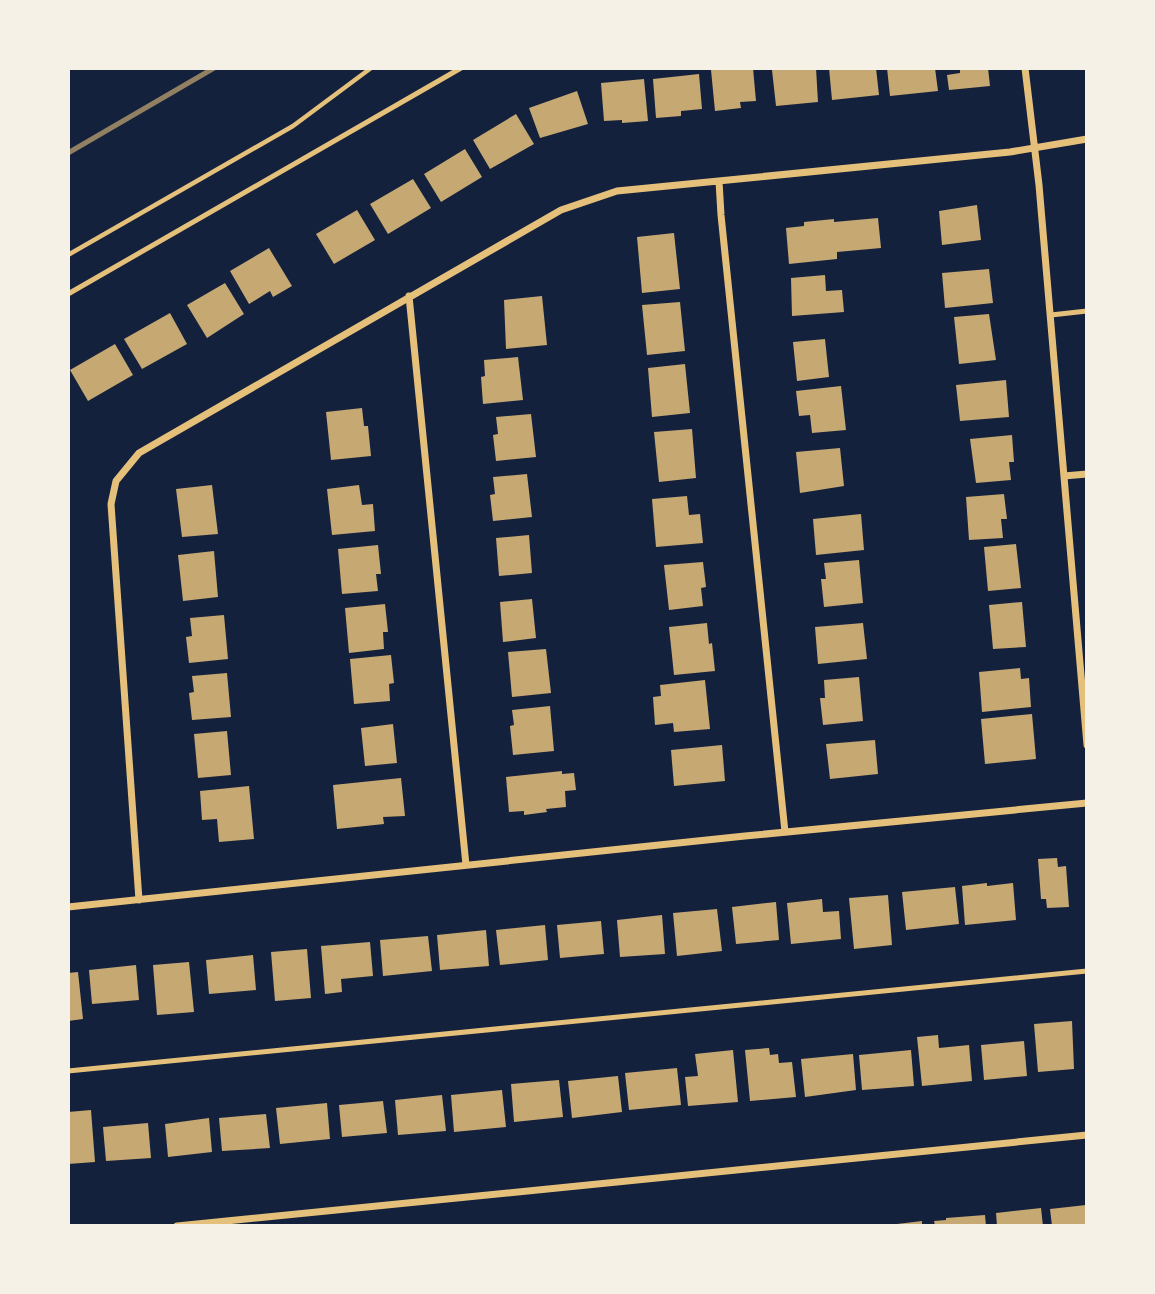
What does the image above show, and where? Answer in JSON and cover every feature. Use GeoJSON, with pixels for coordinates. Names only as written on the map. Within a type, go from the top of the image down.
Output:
{"type":"FeatureCollection","features":[{"type":"Feature","properties":{"kind":"street"},"geometry":{"type":"LineString","coordinates":[[1026,68],[1051,315],[1087,745]]}},
{"type":"Feature","properties":{"kind":"street"},"geometry":{"type":"LineString","coordinates":[[139,900],[111,504],[116,481],[139,453],[561,210],[617,191],[1034,149],[1087,139]]}},
{"type":"Feature","properties":{"kind":"street"},"geometry":{"type":"LineString","coordinates":[[719,181],[785,832]]}},
{"type":"Feature","properties":{"kind":"street"},"geometry":{"type":"LineString","coordinates":[[409,296],[466,865]]}},
{"type":"Feature","properties":{"kind":"street"},"geometry":{"type":"LineString","coordinates":[[1064,476],[1087,474]]}},
{"type":"Feature","properties":{"kind":"street"},"geometry":{"type":"LineString","coordinates":[[68,907],[1087,803]]}},
{"type":"Feature","properties":{"kind":"street"},"geometry":{"type":"LineString","coordinates":[[177,1226],[1087,1135]]}},
{"type":"Feature","properties":{"kind":"lane"},"geometry":{"type":"LineString","coordinates":[[68,294],[461,68]]}},
{"type":"Feature","properties":{"kind":"lane"},"geometry":{"type":"LineString","coordinates":[[1051,315],[1087,311]]}},
{"type":"Feature","properties":{"kind":"lane"},"geometry":{"type":"LineString","coordinates":[[1078,639],[1087,639]]}},
{"type":"Feature","properties":{"kind":"lane"},"geometry":{"type":"LineString","coordinates":[[68,1071],[1087,971]]}},
{"type":"Feature","properties":{"kind":"path"},"geometry":{"type":"LineString","coordinates":[[68,255],[293,125],[371,68]]}},
{"type":"Feature","properties":{"kind":"building"},"geometry":{"type":"Polygon","coordinates":[[[753,68],[756,101],[740,102],[741,108],[715,111],[711,70],[753,68]]]}},
{"type":"Feature","properties":{"kind":"building"},"geometry":{"type":"Polygon","coordinates":[[[816,68],[818,102],[776,106],[772,70],[816,68]]]}},
{"type":"Feature","properties":{"kind":"building"},"geometry":{"type":"Polygon","coordinates":[[[829,68],[876,68],[879,95],[832,100],[829,68]]]}},
{"type":"Feature","properties":{"kind":"building"},"geometry":{"type":"Polygon","coordinates":[[[887,68],[935,68],[938,91],[890,96],[887,68]]]}},
{"type":"Feature","properties":{"kind":"building"},"geometry":{"type":"Polygon","coordinates":[[[960,68],[988,68],[990,86],[949,90],[947,75],[960,73],[960,68]]]}},
{"type":"Feature","properties":{"kind":"building"},"geometry":{"type":"Polygon","coordinates":[[[699,74],[702,109],[681,111],[681,116],[656,118],[653,79],[699,74]]]}},
{"type":"Feature","properties":{"kind":"building"},"geometry":{"type":"Polygon","coordinates":[[[644,79],[648,121],[604,121],[601,83],[644,79]]]}},
{"type":"Feature","properties":{"kind":"building"},"geometry":{"type":"Polygon","coordinates":[[[577,91],[588,124],[540,138],[529,108],[577,91]]]}},
{"type":"Feature","properties":{"kind":"building"},"geometry":{"type":"Polygon","coordinates":[[[516,114],[534,144],[490,169],[473,140],[516,114]]]}},
{"type":"Feature","properties":{"kind":"building"},"geometry":{"type":"Polygon","coordinates":[[[465,149],[482,177],[441,202],[424,174],[465,149]]]}},
{"type":"Feature","properties":{"kind":"building"},"geometry":{"type":"Polygon","coordinates":[[[413,179],[431,208],[388,234],[370,204],[413,179]]]}},
{"type":"Feature","properties":{"kind":"building"},"geometry":{"type":"Polygon","coordinates":[[[977,205],[981,240],[942,245],[939,211],[977,205]]]}},
{"type":"Feature","properties":{"kind":"building"},"geometry":{"type":"Polygon","coordinates":[[[357,210],[375,240],[334,264],[316,234],[357,210]]]}},
{"type":"Feature","properties":{"kind":"building"},"geometry":{"type":"Polygon","coordinates":[[[878,218],[881,248],[837,252],[837,259],[789,264],[786,228],[804,226],[804,222],[878,218]]]}},
{"type":"Feature","properties":{"kind":"building"},"geometry":{"type":"Polygon","coordinates":[[[674,233],[680,289],[642,293],[637,237],[674,233]]]}},
{"type":"Feature","properties":{"kind":"building"},"geometry":{"type":"Polygon","coordinates":[[[269,248],[292,286],[273,297],[270,291],[249,304],[230,271],[269,248]]]}},
{"type":"Feature","properties":{"kind":"building"},"geometry":{"type":"Polygon","coordinates":[[[989,269],[993,303],[945,308],[942,273],[989,269]]]}},
{"type":"Feature","properties":{"kind":"building"},"geometry":{"type":"Polygon","coordinates":[[[825,275],[826,291],[842,290],[844,312],[792,316],[791,278],[825,275]]]}},
{"type":"Feature","properties":{"kind":"building"},"geometry":{"type":"Polygon","coordinates":[[[225,283],[244,314],[207,338],[187,305],[225,283]]]}},
{"type":"Feature","properties":{"kind":"building"},"geometry":{"type":"Polygon","coordinates":[[[542,296],[547,345],[506,349],[504,300],[542,296]]]}},
{"type":"Feature","properties":{"kind":"building"},"geometry":{"type":"Polygon","coordinates":[[[680,302],[685,351],[647,355],[642,305],[680,302]]]}},
{"type":"Feature","properties":{"kind":"building"},"geometry":{"type":"Polygon","coordinates":[[[170,313],[187,344],[142,369],[124,339],[170,313]]]}},
{"type":"Feature","properties":{"kind":"building"},"geometry":{"type":"Polygon","coordinates":[[[989,314],[996,360],[959,364],[954,317],[989,314]]]}},
{"type":"Feature","properties":{"kind":"building"},"geometry":{"type":"Polygon","coordinates":[[[825,339],[829,377],[797,381],[793,342],[825,339]]]}},
{"type":"Feature","properties":{"kind":"building"},"geometry":{"type":"Polygon","coordinates":[[[115,344],[133,375],[88,401],[70,370],[115,344]]]}},
{"type":"Feature","properties":{"kind":"building"},"geometry":{"type":"Polygon","coordinates":[[[518,357],[523,400],[483,404],[481,377],[485,376],[484,360],[518,357]]]}},
{"type":"Feature","properties":{"kind":"building"},"geometry":{"type":"Polygon","coordinates":[[[685,364],[690,413],[652,417],[648,368],[685,364]]]}},
{"type":"Feature","properties":{"kind":"building"},"geometry":{"type":"Polygon","coordinates":[[[1006,380],[1009,417],[960,421],[956,385],[1006,380]]]}},
{"type":"Feature","properties":{"kind":"building"},"geometry":{"type":"Polygon","coordinates":[[[841,386],[846,430],[812,433],[810,415],[799,416],[796,391],[841,386]]]}},
{"type":"Feature","properties":{"kind":"building"},"geometry":{"type":"Polygon","coordinates":[[[362,408],[364,426],[368,426],[371,456],[331,460],[326,412],[362,408]]]}},
{"type":"Feature","properties":{"kind":"building"},"geometry":{"type":"Polygon","coordinates":[[[531,414],[536,457],[496,461],[493,435],[498,434],[496,417],[531,414]]]}},
{"type":"Feature","properties":{"kind":"building"},"geometry":{"type":"Polygon","coordinates":[[[692,429],[696,478],[659,482],[654,432],[692,429]]]}},
{"type":"Feature","properties":{"kind":"building"},"geometry":{"type":"Polygon","coordinates":[[[1012,435],[1014,462],[1009,462],[1011,480],[976,483],[970,439],[1012,435]]]}},
{"type":"Feature","properties":{"kind":"building"},"geometry":{"type":"Polygon","coordinates":[[[840,448],[844,486],[800,493],[796,452],[840,448]]]}},
{"type":"Feature","properties":{"kind":"building"},"geometry":{"type":"Polygon","coordinates":[[[527,474],[532,517],[493,521],[490,495],[495,494],[493,477],[527,474]]]}},
{"type":"Feature","properties":{"kind":"building"},"geometry":{"type":"Polygon","coordinates":[[[212,485],[218,534],[182,537],[176,489],[212,485]]]}},
{"type":"Feature","properties":{"kind":"building"},"geometry":{"type":"Polygon","coordinates":[[[359,485],[362,505],[373,504],[375,531],[332,535],[327,489],[359,485]]]}},
{"type":"Feature","properties":{"kind":"building"},"geometry":{"type":"Polygon","coordinates":[[[1004,494],[1007,519],[1001,519],[1003,538],[969,540],[966,497],[1004,494]]]}},
{"type":"Feature","properties":{"kind":"building"},"geometry":{"type":"Polygon","coordinates":[[[687,496],[689,515],[700,514],[703,543],[656,547],[652,499],[687,496]]]}},
{"type":"Feature","properties":{"kind":"building"},"geometry":{"type":"Polygon","coordinates":[[[861,514],[864,550],[816,555],[813,519],[861,514]]]}},
{"type":"Feature","properties":{"kind":"building"},"geometry":{"type":"Polygon","coordinates":[[[529,535],[532,573],[499,576],[496,538],[529,535]]]}},
{"type":"Feature","properties":{"kind":"building"},"geometry":{"type":"Polygon","coordinates":[[[1016,544],[1021,588],[988,591],[984,547],[1016,544]]]}},
{"type":"Feature","properties":{"kind":"building"},"geometry":{"type":"Polygon","coordinates":[[[378,545],[381,574],[376,574],[378,591],[342,594],[338,549],[378,545]]]}},
{"type":"Feature","properties":{"kind":"building"},"geometry":{"type":"Polygon","coordinates":[[[214,551],[218,597],[183,601],[178,555],[214,551]]]}},
{"type":"Feature","properties":{"kind":"building"},"geometry":{"type":"Polygon","coordinates":[[[859,560],[863,603],[824,607],[821,579],[826,579],[824,563],[859,560]]]}},
{"type":"Feature","properties":{"kind":"building"},"geometry":{"type":"Polygon","coordinates":[[[703,562],[706,587],[701,588],[703,606],[669,610],[664,565],[703,562]]]}},
{"type":"Feature","properties":{"kind":"building"},"geometry":{"type":"Polygon","coordinates":[[[532,599],[536,638],[503,642],[500,602],[532,599]]]}},
{"type":"Feature","properties":{"kind":"building"},"geometry":{"type":"Polygon","coordinates":[[[1022,602],[1026,647],[993,649],[989,605],[1022,602]]]}},
{"type":"Feature","properties":{"kind":"building"},"geometry":{"type":"Polygon","coordinates":[[[385,604],[388,632],[383,632],[384,649],[349,653],[345,608],[385,604]]]}},
{"type":"Feature","properties":{"kind":"building"},"geometry":{"type":"Polygon","coordinates":[[[224,615],[228,659],[189,663],[186,637],[192,636],[190,618],[224,615]]]}},
{"type":"Feature","properties":{"kind":"building"},"geometry":{"type":"Polygon","coordinates":[[[707,623],[715,671],[674,675],[669,627],[707,623]]]}},
{"type":"Feature","properties":{"kind":"building"},"geometry":{"type":"Polygon","coordinates":[[[863,623],[867,659],[818,664],[815,627],[863,623]]]}},
{"type":"Feature","properties":{"kind":"building"},"geometry":{"type":"Polygon","coordinates":[[[546,649],[551,693],[512,697],[508,652],[546,649]]]}},
{"type":"Feature","properties":{"kind":"building"},"geometry":{"type":"Polygon","coordinates":[[[391,655],[394,683],[389,684],[390,701],[354,704],[350,659],[391,655]]]}},
{"type":"Feature","properties":{"kind":"building"},"geometry":{"type":"Polygon","coordinates":[[[1020,668],[1021,679],[1029,678],[1031,707],[982,712],[979,672],[1020,668]]]}},
{"type":"Feature","properties":{"kind":"building"},"geometry":{"type":"Polygon","coordinates":[[[227,673],[231,717],[192,720],[189,693],[194,692],[192,676],[227,673]]]}},
{"type":"Feature","properties":{"kind":"building"},"geometry":{"type":"Polygon","coordinates":[[[859,677],[863,721],[823,725],[820,698],[825,698],[824,680],[859,677]]]}},
{"type":"Feature","properties":{"kind":"building"},"geometry":{"type":"Polygon","coordinates":[[[705,680],[710,729],[674,732],[673,723],[655,725],[653,697],[661,696],[660,685],[705,680]]]}},
{"type":"Feature","properties":{"kind":"building"},"geometry":{"type":"Polygon","coordinates":[[[550,706],[554,751],[513,755],[510,726],[514,725],[512,710],[550,706]]]}},
{"type":"Feature","properties":{"kind":"building"},"geometry":{"type":"Polygon","coordinates":[[[1032,714],[1036,759],[985,764],[981,719],[1032,714]]]}},
{"type":"Feature","properties":{"kind":"building"},"geometry":{"type":"Polygon","coordinates":[[[393,724],[397,763],[365,766],[361,728],[393,724]]]}},
{"type":"Feature","properties":{"kind":"building"},"geometry":{"type":"Polygon","coordinates":[[[227,731],[231,775],[198,778],[194,734],[227,731]]]}},
{"type":"Feature","properties":{"kind":"building"},"geometry":{"type":"Polygon","coordinates":[[[875,740],[878,774],[830,779],[826,744],[875,740]]]}},
{"type":"Feature","properties":{"kind":"building"},"geometry":{"type":"Polygon","coordinates":[[[722,745],[725,781],[674,786],[671,750],[722,745]]]}},
{"type":"Feature","properties":{"kind":"building"},"geometry":{"type":"Polygon","coordinates":[[[562,771],[562,774],[574,773],[576,790],[565,791],[566,807],[524,815],[524,811],[509,812],[506,777],[562,771]]]}},
{"type":"Feature","properties":{"kind":"building"},"geometry":{"type":"Polygon","coordinates":[[[401,778],[405,816],[383,817],[384,824],[337,829],[333,785],[401,778]]]}},
{"type":"Feature","properties":{"kind":"building"},"geometry":{"type":"Polygon","coordinates":[[[249,786],[254,839],[219,842],[217,819],[202,820],[200,791],[249,786]]]}},
{"type":"Feature","properties":{"kind":"building"},"geometry":{"type":"Polygon","coordinates":[[[1057,858],[1058,867],[1066,866],[1069,907],[1047,908],[1046,899],[1041,899],[1038,859],[1057,858]]]}},
{"type":"Feature","properties":{"kind":"building"},"geometry":{"type":"Polygon","coordinates":[[[987,883],[987,886],[1013,883],[1016,920],[965,925],[962,886],[987,883]]]}},
{"type":"Feature","properties":{"kind":"building"},"geometry":{"type":"Polygon","coordinates":[[[955,887],[959,924],[906,930],[902,892],[955,887]]]}},
{"type":"Feature","properties":{"kind":"building"},"geometry":{"type":"Polygon","coordinates":[[[888,895],[892,945],[854,949],[849,898],[888,895]]]}},
{"type":"Feature","properties":{"kind":"building"},"geometry":{"type":"Polygon","coordinates":[[[822,899],[823,912],[839,911],[841,939],[791,944],[787,903],[822,899]]]}},
{"type":"Feature","properties":{"kind":"building"},"geometry":{"type":"Polygon","coordinates":[[[776,902],[779,940],[736,944],[732,907],[776,902]]]}},
{"type":"Feature","properties":{"kind":"building"},"geometry":{"type":"Polygon","coordinates":[[[717,909],[722,951],[677,956],[673,913],[717,909]]]}},
{"type":"Feature","properties":{"kind":"building"},"geometry":{"type":"Polygon","coordinates":[[[662,915],[665,954],[620,957],[617,920],[662,915]]]}},
{"type":"Feature","properties":{"kind":"building"},"geometry":{"type":"Polygon","coordinates":[[[601,921],[604,954],[560,958],[557,925],[601,921]]]}},
{"type":"Feature","properties":{"kind":"building"},"geometry":{"type":"Polygon","coordinates":[[[545,925],[548,960],[500,965],[496,930],[545,925]]]}},
{"type":"Feature","properties":{"kind":"building"},"geometry":{"type":"Polygon","coordinates":[[[486,930],[489,966],[440,970],[437,935],[486,930]]]}},
{"type":"Feature","properties":{"kind":"building"},"geometry":{"type":"Polygon","coordinates":[[[428,936],[432,971],[383,976],[380,940],[428,936]]]}},
{"type":"Feature","properties":{"kind":"building"},"geometry":{"type":"Polygon","coordinates":[[[370,942],[373,976],[341,979],[342,992],[325,994],[321,946],[370,942]]]}},
{"type":"Feature","properties":{"kind":"building"},"geometry":{"type":"Polygon","coordinates":[[[307,949],[311,998],[275,1001],[271,952],[307,949]]]}},
{"type":"Feature","properties":{"kind":"building"},"geometry":{"type":"Polygon","coordinates":[[[253,955],[256,990],[209,994],[206,960],[253,955]]]}},
{"type":"Feature","properties":{"kind":"building"},"geometry":{"type":"Polygon","coordinates":[[[189,962],[194,1012],[157,1015],[153,965],[189,962]]]}},
{"type":"Feature","properties":{"kind":"building"},"geometry":{"type":"Polygon","coordinates":[[[136,965],[139,1000],[92,1004],[89,970],[136,965]]]}},
{"type":"Feature","properties":{"kind":"building"},"geometry":{"type":"Polygon","coordinates":[[[78,972],[83,1019],[68,1021],[68,973],[78,972]]]}},
{"type":"Feature","properties":{"kind":"building"},"geometry":{"type":"Polygon","coordinates":[[[1072,1021],[1074,1069],[1038,1072],[1034,1024],[1072,1021]]]}},
{"type":"Feature","properties":{"kind":"building"},"geometry":{"type":"Polygon","coordinates":[[[938,1035],[939,1048],[969,1045],[972,1081],[922,1086],[917,1037],[938,1035]]]}},
{"type":"Feature","properties":{"kind":"building"},"geometry":{"type":"Polygon","coordinates":[[[1024,1041],[1027,1076],[984,1080],[981,1045],[1024,1041]]]}},
{"type":"Feature","properties":{"kind":"building"},"geometry":{"type":"Polygon","coordinates":[[[769,1048],[770,1055],[778,1054],[779,1063],[792,1062],[796,1097],[750,1101],[745,1050],[769,1048]]]}},
{"type":"Feature","properties":{"kind":"building"},"geometry":{"type":"Polygon","coordinates":[[[733,1050],[738,1102],[688,1106],[685,1077],[698,1076],[695,1054],[733,1050]]]}},
{"type":"Feature","properties":{"kind":"building"},"geometry":{"type":"Polygon","coordinates":[[[911,1050],[914,1086],[862,1090],[859,1055],[911,1050]]]}},
{"type":"Feature","properties":{"kind":"building"},"geometry":{"type":"Polygon","coordinates":[[[853,1054],[856,1090],[805,1097],[801,1059],[853,1054]]]}},
{"type":"Feature","properties":{"kind":"building"},"geometry":{"type":"Polygon","coordinates":[[[677,1068],[681,1105],[629,1110],[625,1073],[677,1068]]]}},
{"type":"Feature","properties":{"kind":"building"},"geometry":{"type":"Polygon","coordinates":[[[618,1076],[622,1112],[572,1118],[568,1081],[618,1076]]]}},
{"type":"Feature","properties":{"kind":"building"},"geometry":{"type":"Polygon","coordinates":[[[559,1080],[563,1117],[514,1122],[511,1084],[559,1080]]]}},
{"type":"Feature","properties":{"kind":"building"},"geometry":{"type":"Polygon","coordinates":[[[502,1090],[506,1127],[454,1132],[451,1095],[502,1090]]]}},
{"type":"Feature","properties":{"kind":"building"},"geometry":{"type":"Polygon","coordinates":[[[442,1095],[446,1131],[398,1135],[395,1100],[442,1095]]]}},
{"type":"Feature","properties":{"kind":"building"},"geometry":{"type":"Polygon","coordinates":[[[383,1101],[387,1133],[342,1137],[339,1105],[383,1101]]]}},
{"type":"Feature","properties":{"kind":"building"},"geometry":{"type":"Polygon","coordinates":[[[327,1103],[330,1139],[280,1144],[276,1108],[327,1103]]]}},
{"type":"Feature","properties":{"kind":"building"},"geometry":{"type":"Polygon","coordinates":[[[91,1110],[95,1162],[68,1164],[68,1112],[91,1110]]]}},
{"type":"Feature","properties":{"kind":"building"},"geometry":{"type":"Polygon","coordinates":[[[266,1114],[270,1148],[222,1151],[219,1118],[266,1114]]]}},
{"type":"Feature","properties":{"kind":"building"},"geometry":{"type":"Polygon","coordinates":[[[209,1118],[212,1152],[168,1157],[165,1124],[209,1118]]]}},
{"type":"Feature","properties":{"kind":"building"},"geometry":{"type":"Polygon","coordinates":[[[148,1123],[151,1158],[106,1161],[103,1127],[148,1123]]]}},
{"type":"Feature","properties":{"kind":"building"},"geometry":{"type":"Polygon","coordinates":[[[1086,1205],[1087,1226],[1052,1226],[1050,1209],[1086,1205]]]}},
{"type":"Feature","properties":{"kind":"building"},"geometry":{"type":"Polygon","coordinates":[[[1041,1208],[1043,1226],[997,1226],[996,1213],[1041,1208]]]}},
{"type":"Feature","properties":{"kind":"building"},"geometry":{"type":"Polygon","coordinates":[[[985,1215],[986,1226],[935,1226],[934,1221],[946,1218],[985,1215]]]}},
{"type":"Feature","properties":{"kind":"building"},"geometry":{"type":"Polygon","coordinates":[[[922,1221],[922,1226],[897,1226],[897,1224],[922,1221]]]}},
{"type":"Feature","properties":{"kind":"railway"},"geometry":{"type":"LineString","coordinates":[[68,153],[214,68]]}}]}
